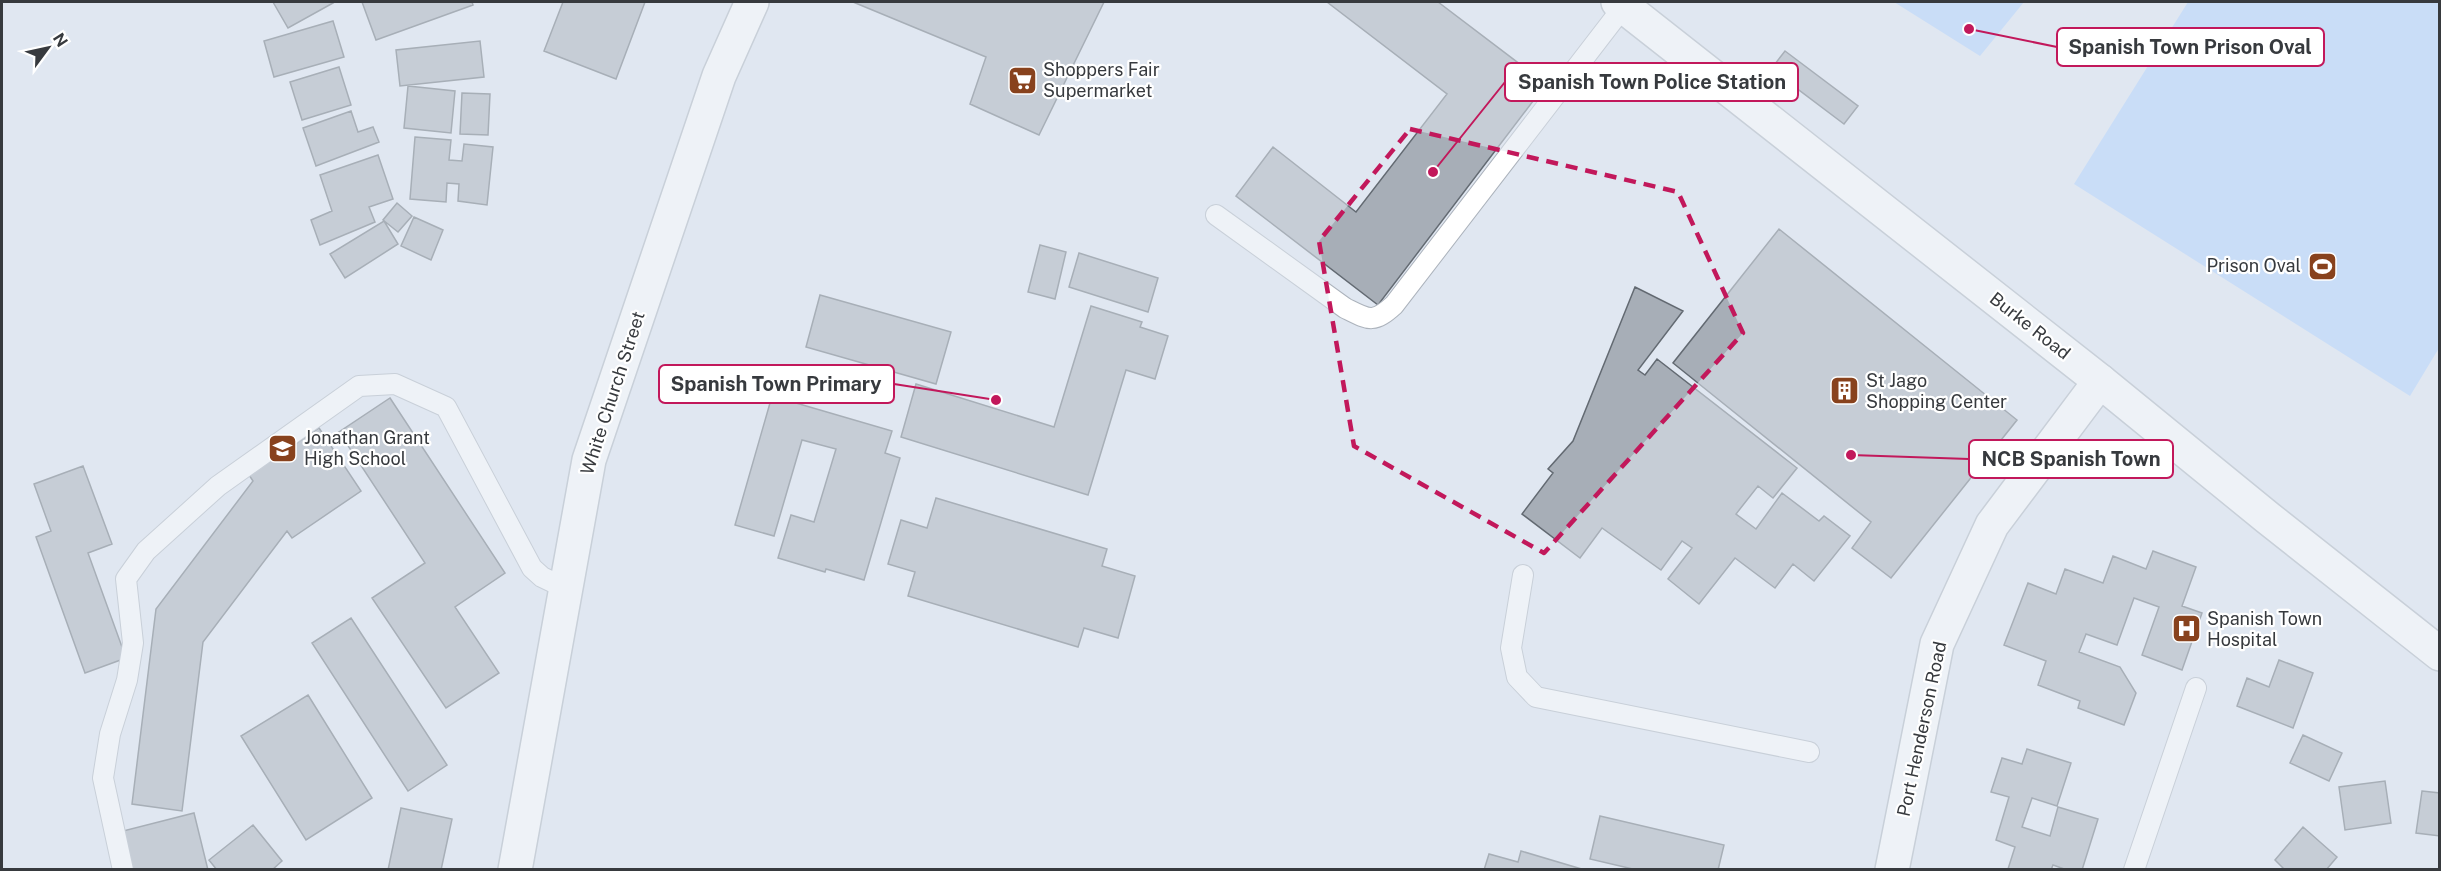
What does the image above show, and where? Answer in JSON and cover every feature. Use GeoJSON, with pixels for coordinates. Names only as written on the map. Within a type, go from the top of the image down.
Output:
{"type":"FeatureCollection","features":[{"type":"Feature","properties":{"kind":"street","name":"White Church Street"},"geometry":{"type":"LineString","coordinates":[[515,870],[589,460],[719,76],[753,2]]}},
{"type":"Feature","properties":{"kind":"street","name":"Burke Road"},"geometry":{"type":"LineString","coordinates":[[1621,4],[2100,381],[2439,654]]}},
{"type":"Feature","properties":{"kind":"street","name":"Port Henderson Road"},"geometry":{"type":"LineString","coordinates":[[1892,870],[1937,644],[1992,525],[2100,381]]}},
{"type":"Feature","properties":{"kind":"lane"},"geometry":{"type":"LineString","coordinates":[[1216,215],[1345,308],[1367,319],[1380,318],[1394,305],[1621,4]]}},
{"type":"Feature","properties":{"kind":"lane"},"geometry":{"type":"LineString","coordinates":[[123,870],[103,778],[110,734],[127,680],[133,643],[126,579],[146,551],[218,486],[359,386],[395,384],[446,407],[532,568],[542,577],[566,588]]}},
{"type":"Feature","properties":{"kind":"lane"},"geometry":{"type":"LineString","coordinates":[[1524,575],[1511,648],[1517,677],[1536,697],[1809,752]]}},
{"type":"Feature","properties":{"kind":"lane"},"geometry":{"type":"LineString","coordinates":[[2134,870],[2196,688]]}},
{"type":"Feature","properties":{"kind":"highlighted area"},"geometry":{"type":"Polygon","coordinates":[[[1410,129],[1678,192],[1743,333],[1544,553],[1354,446],[1319,241],[1410,129]]]}},
{"type":"Feature","properties":{"kind":"shaded area"},"geometry":{"type":"Polygon","coordinates":[[[1894,2],[2024,2],[1980,56],[1894,2]]]}},
{"type":"Feature","properties":{"kind":"shaded area","name":"Prison Oval"},"geometry":{"type":"Polygon","coordinates":[[[2188,2],[2439,2],[2439,348],[2410,396],[2074,184],[2188,2]]]}},
{"type":"Feature","properties":{"kind":"building"},"geometry":{"type":"Polygon","coordinates":[[[273,2],[332,2],[333,3],[288,28],[273,2]]]}},
{"type":"Feature","properties":{"kind":"building"},"geometry":{"type":"Polygon","coordinates":[[[362,2],[472,2],[473,5],[376,40],[362,2]]]}},
{"type":"Feature","properties":{"kind":"building"},"geometry":{"type":"Polygon","coordinates":[[[563,2],[645,2],[616,79],[544,51],[563,2]]]}},
{"type":"Feature","properties":{"kind":"building","name":"Shoppers Fair Supermarket"},"geometry":{"type":"Polygon","coordinates":[[[853,2],[1104,2],[1039,135],[970,104],[986,57],[853,2]]]}},
{"type":"Feature","properties":{"kind":"building"},"geometry":{"type":"Polygon","coordinates":[[[1327,2],[1438,2],[1546,84],[1378,305],[1236,196],[1273,147],[1356,212],[1447,94],[1327,2]]]}},
{"type":"Feature","properties":{"kind":"building"},"geometry":{"type":"Polygon","coordinates":[[[333,21],[344,57],[274,77],[264,41],[333,21]]]}},
{"type":"Feature","properties":{"kind":"building"},"geometry":{"type":"Polygon","coordinates":[[[480,41],[484,77],[400,86],[396,50],[480,41]]]}},
{"type":"Feature","properties":{"kind":"building"},"geometry":{"type":"Polygon","coordinates":[[[1785,51],[1858,106],[1844,124],[1771,69],[1785,51]]]}},
{"type":"Feature","properties":{"kind":"building"},"geometry":{"type":"Polygon","coordinates":[[[339,67],[351,105],[302,120],[290,82],[339,67]]]}},
{"type":"Feature","properties":{"kind":"building"},"geometry":{"type":"Polygon","coordinates":[[[408,86],[455,91],[451,133],[404,128],[408,86]]]}},
{"type":"Feature","properties":{"kind":"building"},"geometry":{"type":"Polygon","coordinates":[[[462,93],[490,94],[488,135],[460,134],[462,93]]]}},
{"type":"Feature","properties":{"kind":"building"},"geometry":{"type":"Polygon","coordinates":[[[351,111],[358,132],[373,127],[379,142],[316,166],[303,128],[351,111]]]}},
{"type":"Feature","properties":{"kind":"building"},"geometry":{"type":"Polygon","coordinates":[[[415,137],[451,140],[449,160],[462,161],[464,144],[493,147],[487,205],[458,201],[459,184],[447,183],[446,202],[410,199],[415,137]]]}},
{"type":"Feature","properties":{"kind":"building"},"geometry":{"type":"Polygon","coordinates":[[[378,155],[393,199],[369,207],[375,222],[320,245],[311,220],[332,211],[320,175],[378,155]]]}},
{"type":"Feature","properties":{"kind":"building"},"geometry":{"type":"Polygon","coordinates":[[[397,203],[412,216],[398,232],[383,220],[397,203]]]}},
{"type":"Feature","properties":{"kind":"building"},"geometry":{"type":"Polygon","coordinates":[[[414,217],[443,230],[431,260],[401,246],[414,217]]]}},
{"type":"Feature","properties":{"kind":"building"},"geometry":{"type":"Polygon","coordinates":[[[384,221],[398,244],[345,278],[330,254],[384,221]]]}},
{"type":"Feature","properties":{"kind":"building","name":"St Jago Shopping Center"},"geometry":{"type":"Polygon","coordinates":[[[1779,229],[2017,420],[1891,578],[1852,548],[1871,522],[1673,363],[1779,229]]]}},
{"type":"Feature","properties":{"kind":"building"},"geometry":{"type":"Polygon","coordinates":[[[1040,245],[1066,252],[1055,299],[1028,292],[1040,245]]]}},
{"type":"Feature","properties":{"kind":"building"},"geometry":{"type":"Polygon","coordinates":[[[1079,253],[1158,278],[1148,312],[1069,287],[1079,253]]]}},
{"type":"Feature","properties":{"kind":"building"},"geometry":{"type":"Polygon","coordinates":[[[1635,287],[1683,311],[1638,370],[1645,375],[1657,359],[1797,468],[1773,498],[1758,486],[1736,514],[1756,529],[1782,493],[1819,521],[1824,516],[1850,536],[1814,581],[1793,564],[1775,588],[1735,558],[1699,604],[1668,579],[1692,548],[1682,541],[1661,570],[1602,528],[1580,558],[1522,514],[1553,473],[1548,469],[1573,441],[1635,287]]]}},
{"type":"Feature","properties":{"kind":"building"},"geometry":{"type":"Polygon","coordinates":[[[820,295],[951,332],[936,384],[806,347],[820,295]]]}},
{"type":"Feature","properties":{"kind":"building"},"geometry":{"type":"Polygon","coordinates":[[[1091,306],[1142,322],[1140,327],[1168,336],[1155,379],[1126,370],[1088,495],[901,437],[916,384],[1054,427],[1091,306]]]}},
{"type":"Feature","properties":{"kind":"building"},"geometry":{"type":"Polygon","coordinates":[[[772,396],[892,431],[885,453],[900,458],[864,580],[826,569],[825,572],[778,558],[791,515],[814,522],[836,449],[802,440],[774,536],[735,525],[772,396]]]}},
{"type":"Feature","properties":{"kind":"building"},"geometry":{"type":"Polygon","coordinates":[[[390,398],[505,573],[455,607],[499,673],[446,708],[372,598],[425,563],[339,432],[390,398]]]}},
{"type":"Feature","properties":{"kind":"building"},"geometry":{"type":"Polygon","coordinates":[[[319,428],[361,491],[292,538],[287,531],[203,642],[182,811],[132,804],[156,609],[253,481],[249,475],[319,428]]]}},
{"type":"Feature","properties":{"kind":"building"},"geometry":{"type":"Polygon","coordinates":[[[83,466],[112,544],[88,553],[126,658],[85,673],[36,537],[51,531],[34,484],[83,466]]]}},
{"type":"Feature","properties":{"kind":"building"},"geometry":{"type":"Polygon","coordinates":[[[936,498],[1107,549],[1102,566],[1135,576],[1118,638],[1084,628],[1078,647],[908,596],[915,572],[888,564],[901,520],[927,528],[936,498]]]}},
{"type":"Feature","properties":{"kind":"building"},"geometry":{"type":"Polygon","coordinates":[[[2153,551],[2196,567],[2182,606],[2202,613],[2182,670],[2142,655],[2159,607],[2134,598],[2117,645],[2086,634],[2079,652],[2120,667],[2136,693],[2124,725],[2078,708],[2080,701],[2038,685],[2046,661],[2004,645],[2028,583],[2056,594],[2065,569],[2103,583],[2113,556],[2146,569],[2153,551]]]}},
{"type":"Feature","properties":{"kind":"building"},"geometry":{"type":"Polygon","coordinates":[[[351,618],[447,765],[408,791],[312,643],[351,618]]]}},
{"type":"Feature","properties":{"kind":"building"},"geometry":{"type":"Polygon","coordinates":[[[2279,660],[2313,673],[2293,728],[2237,706],[2247,678],[2269,687],[2279,660]]]}},
{"type":"Feature","properties":{"kind":"building"},"geometry":{"type":"Polygon","coordinates":[[[308,695],[372,798],[306,840],[241,736],[308,695]]]}},
{"type":"Feature","properties":{"kind":"building"},"geometry":{"type":"Polygon","coordinates":[[[2303,735],[2342,753],[2329,781],[2290,763],[2303,735]]]}},
{"type":"Feature","properties":{"kind":"building"},"geometry":{"type":"Polygon","coordinates":[[[2027,749],[2071,763],[2057,806],[2032,798],[2022,827],[2050,836],[2058,807],[2098,819],[2082,870],[2067,870],[2053,865],[2051,870],[2008,869],[2015,847],[1996,840],[2009,797],[1991,792],[2002,758],[2022,764],[2027,749]]]}},
{"type":"Feature","properties":{"kind":"building"},"geometry":{"type":"Polygon","coordinates":[[[2385,781],[2391,823],[2345,830],[2339,787],[2385,781]]]}},
{"type":"Feature","properties":{"kind":"building"},"geometry":{"type":"Polygon","coordinates":[[[2422,791],[2440,793],[2440,836],[2416,833],[2422,791]]]}},
{"type":"Feature","properties":{"kind":"building"},"geometry":{"type":"Polygon","coordinates":[[[401,808],[452,819],[441,870],[388,870],[401,808]]]}},
{"type":"Feature","properties":{"kind":"building"},"geometry":{"type":"Polygon","coordinates":[[[194,813],[208,870],[128,870],[123,831],[194,813]]]}},
{"type":"Feature","properties":{"kind":"building"},"geometry":{"type":"Polygon","coordinates":[[[1600,816],[1724,845],[1718,870],[1637,870],[1590,859],[1600,816]]]}},
{"type":"Feature","properties":{"kind":"building"},"geometry":{"type":"Polygon","coordinates":[[[253,825],[282,861],[272,870],[217,870],[209,860],[253,825]]]}},
{"type":"Feature","properties":{"kind":"building"},"geometry":{"type":"Polygon","coordinates":[[[2303,827],[2337,857],[2326,870],[2285,870],[2275,860],[2303,827]]]}},
{"type":"Feature","properties":{"kind":"building"},"geometry":{"type":"Polygon","coordinates":[[[1521,851],[1585,870],[1484,870],[1489,854],[1518,862],[1521,851]]]}},
{"type":"Feature","properties":{"kind":"place","name":"Spanish Town Prison Oval"},"geometry":{"type":"Point","coordinates":[1969,29]}},
{"type":"Feature","properties":{"kind":"place","name":"Shoppers Fair Supermarket"},"geometry":{"type":"Point","coordinates":[1022,80]}},
{"type":"Feature","properties":{"kind":"place","name":"Spanish Town Police Station"},"geometry":{"type":"Point","coordinates":[1433,172]}},
{"type":"Feature","properties":{"kind":"place","name":"Prison Oval"},"geometry":{"type":"Point","coordinates":[2322,266]}},
{"type":"Feature","properties":{"kind":"place","name":"St Jago Shopping Center"},"geometry":{"type":"Point","coordinates":[1845,391]}},
{"type":"Feature","properties":{"kind":"place","name":"Spanish Town Primary"},"geometry":{"type":"Point","coordinates":[996,400]}},
{"type":"Feature","properties":{"kind":"place","name":"Jonathan Grant High School"},"geometry":{"type":"Point","coordinates":[283,448]}},
{"type":"Feature","properties":{"kind":"place","name":"NCB Spanish Town"},"geometry":{"type":"Point","coordinates":[1851,455]}},
{"type":"Feature","properties":{"kind":"place","name":"Spanish Town Hospital"},"geometry":{"type":"Point","coordinates":[2186,629]}}]}
